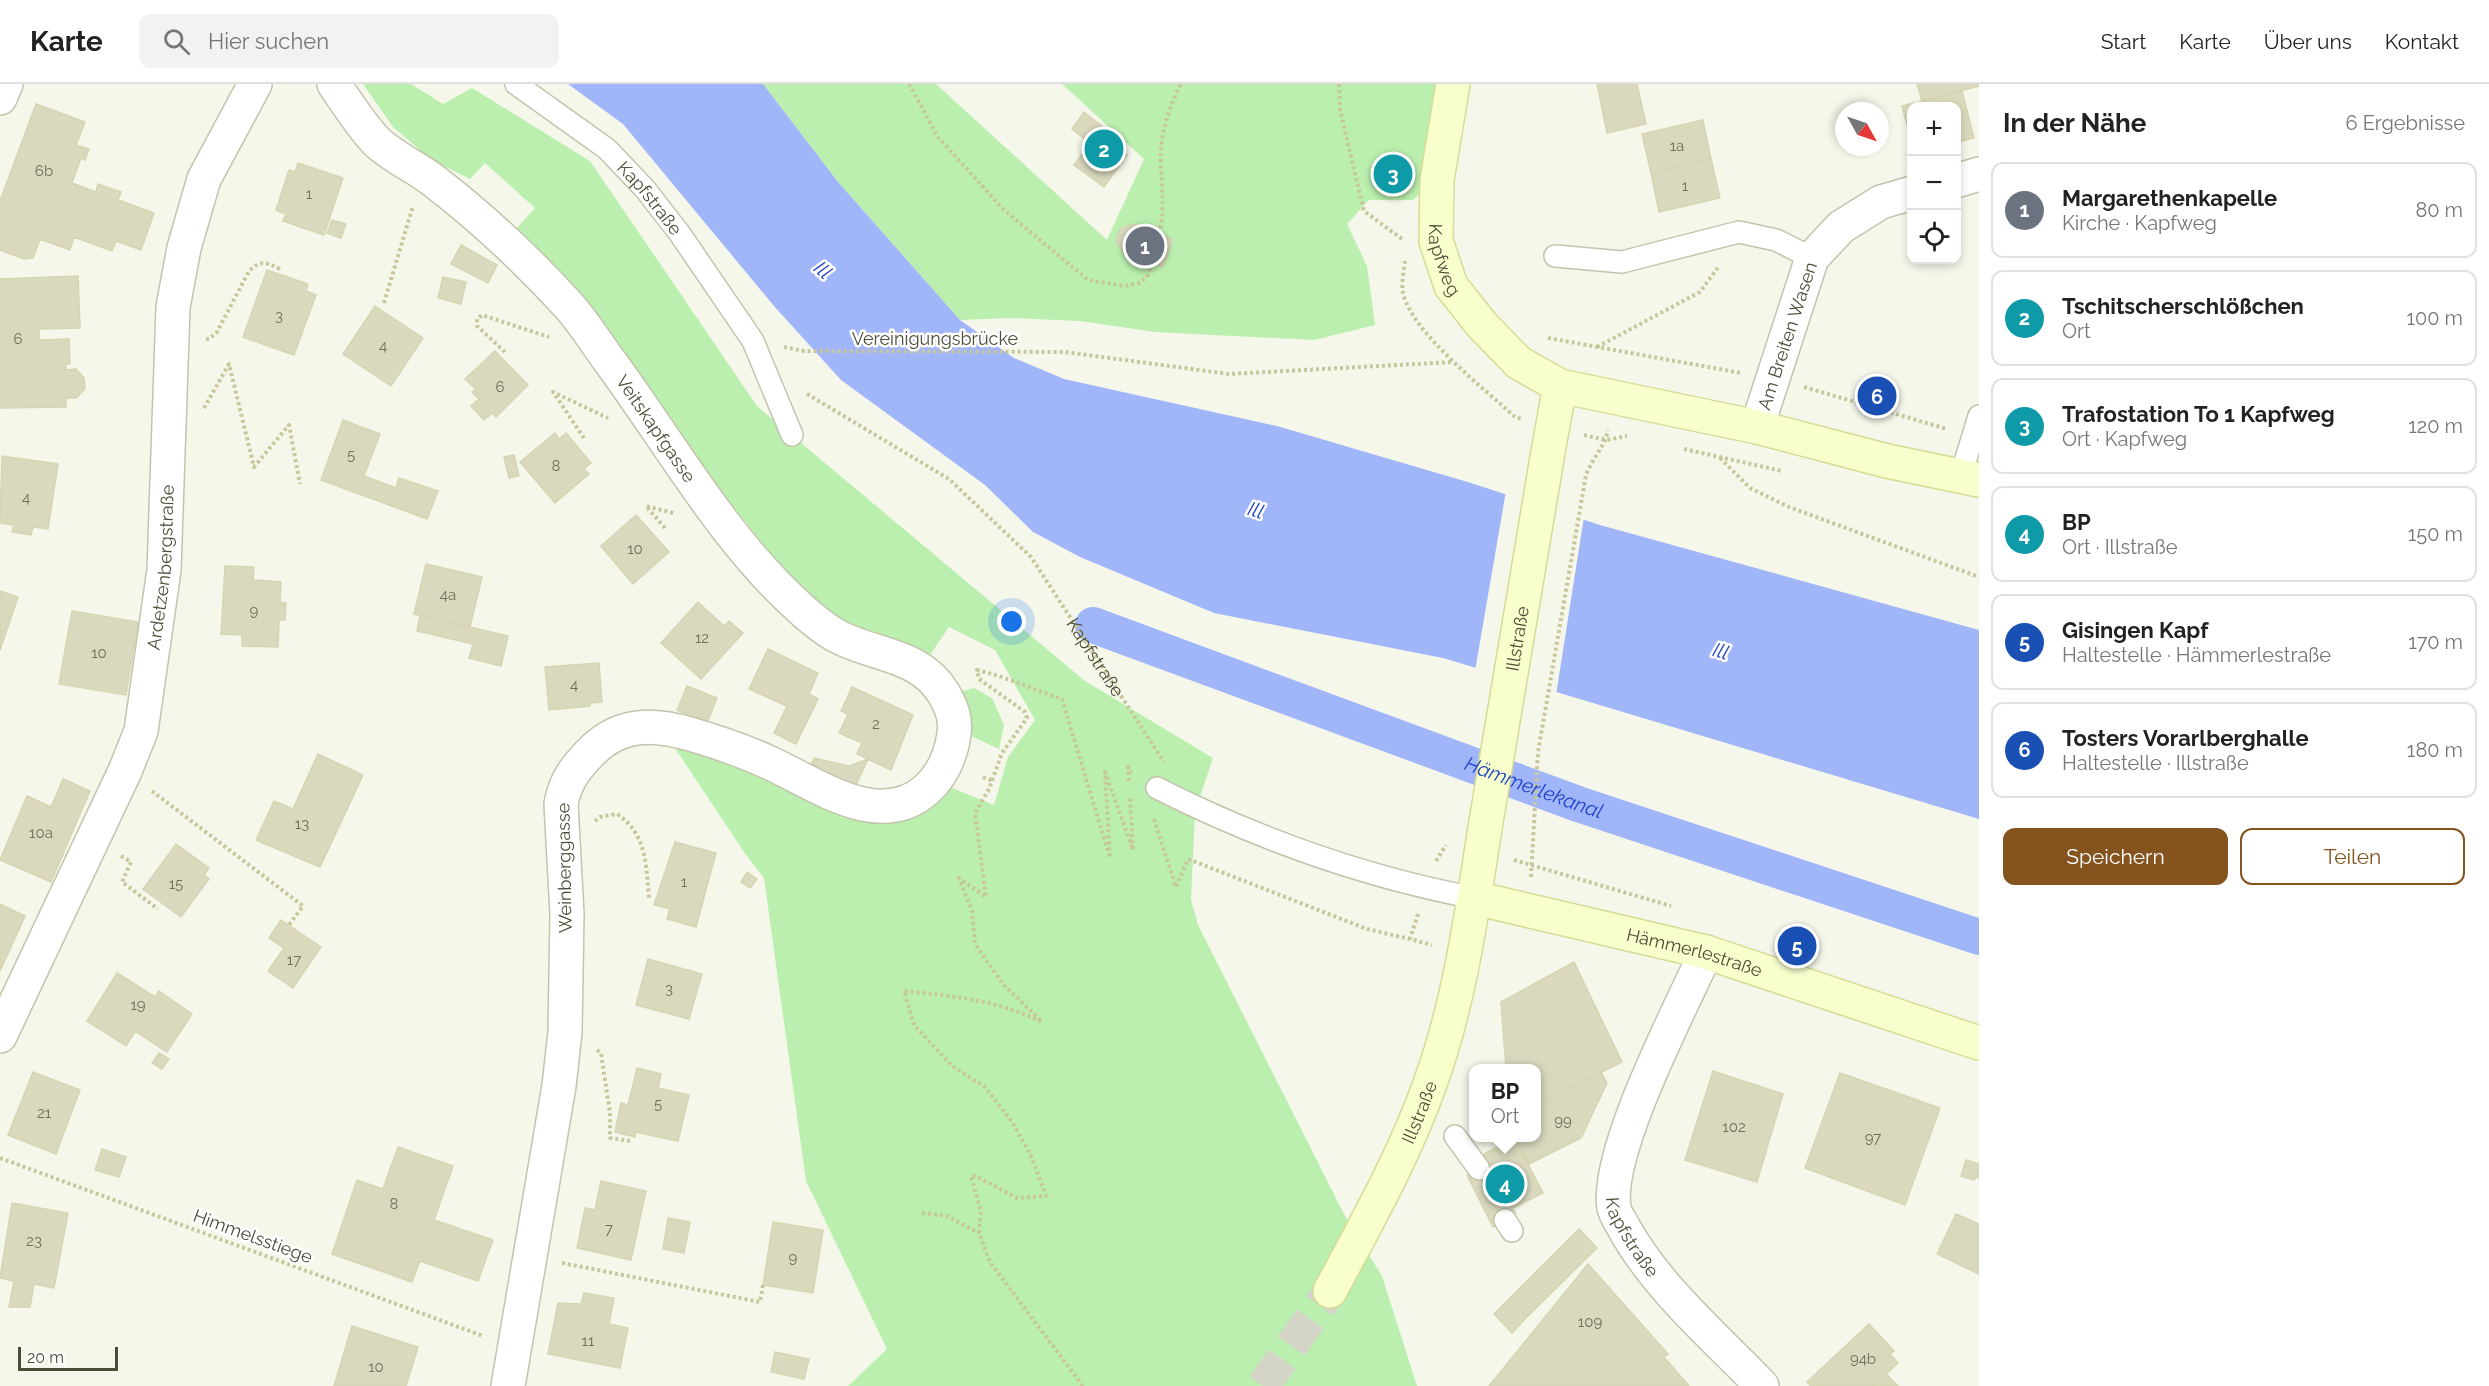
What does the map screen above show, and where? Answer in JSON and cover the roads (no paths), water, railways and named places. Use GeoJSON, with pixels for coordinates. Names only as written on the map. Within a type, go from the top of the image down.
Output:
{"type":"FeatureCollection","features":[{"type":"Feature","properties":{"kind":"main road","name":"Kapfweg"},"geometry":{"type":"LineString","coordinates":[[1453,84],[1437,180],[1436,241],[1451,286],[1482,325],[1519,363],[1560,386]]}},
{"type":"Feature","properties":{"kind":"main road"},"geometry":{"type":"LineString","coordinates":[[1560,386],[1756,427],[1887,461],[1970,478]]}},
{"type":"Feature","properties":{"kind":"main road","name":"Illstraße"},"geometry":{"type":"LineString","coordinates":[[1330,1291],[1399,1164],[1431,1081],[1466,955],[1486,822],[1560,386]]}},
{"type":"Feature","properties":{"kind":"main road","name":"Hämmerlestraße"},"geometry":{"type":"LineString","coordinates":[[1475,897],[1706,952],[1979,1043]]}},
{"type":"Feature","properties":{"kind":"street"},"geometry":{"type":"LineString","coordinates":[[0,98],[6,84]]}},
{"type":"Feature","properties":{"kind":"street","name":"Ardetzenbergstraße"},"geometry":{"type":"LineString","coordinates":[[0,1036],[125,771],[141,731],[164,570],[173,307],[184,248],[204,179],[255,84]]}},
{"type":"Feature","properties":{"kind":"street","name":"Veitskapfgasse"},"geometry":{"type":"LineString","coordinates":[[334,84],[379,144],[423,172],[487,225],[570,307],[707,499],[777,587],[836,636],[879,650],[921,668],[938,684],[954,716],[952,744],[946,762]]}},
{"type":"Feature","properties":{"kind":"street"},"geometry":{"type":"LineString","coordinates":[[1961,179],[1979,174]]}},
{"type":"Feature","properties":{"kind":"street","name":"Am Breiten Wasen"},"geometry":{"type":"LineString","coordinates":[[1756,427],[1812,258],[1841,227],[1881,202],[1907,195]]}},
{"type":"Feature","properties":{"kind":"street","name":"Weinberggasse"},"geometry":{"type":"LineString","coordinates":[[508,1386],[559,1086],[565,1032],[567,914],[561,804],[564,788],[574,769],[607,738],[637,726],[661,725],[727,745],[772,764],[822,790],[870,806],[900,805],[919,797],[935,783],[946,762]]}},
{"type":"Feature","properties":{"kind":"street","name":"Kapfstraße"},"geometry":{"type":"LineString","coordinates":[[1706,952],[1650,1074],[1622,1152],[1614,1179],[1614,1209],[1631,1241],[1653,1269],[1762,1386]]}},
{"type":"Feature","properties":{"kind":"lane","name":"Kapfstraße"},"geometry":{"type":"LineString","coordinates":[[516,84],[607,149],[645,189],[680,234],[753,341],[792,435]]}},
{"type":"Feature","properties":{"kind":"lane"},"geometry":{"type":"LineString","coordinates":[[1555,256],[1622,262],[1740,232],[1776,240],[1812,258]]}},
{"type":"Feature","properties":{"kind":"lane"},"geometry":{"type":"LineString","coordinates":[[1970,478],[1973,437],[1979,416]]}},
{"type":"Feature","properties":{"kind":"lane"},"geometry":{"type":"LineString","coordinates":[[1157,788],[1194,807],[1279,842],[1410,885],[1475,897]]}},
{"type":"Feature","properties":{"kind":"lane"},"geometry":{"type":"LineString","coordinates":[[1455,1136],[1479,1169]]}},
{"type":"Feature","properties":{"kind":"water","name":"Ill"},"geometry":{"type":"Polygon","coordinates":[[[568,84],[763,84],[838,182],[960,320],[1014,358],[1064,379],[1277,426],[1471,483],[1600,525],[1979,630],[1979,819],[1443,658],[1214,613],[1080,557],[1033,532],[985,485],[841,380],[774,306],[623,124],[568,84]]]}},
{"type":"Feature","properties":{"kind":"waterway","name":"Hämmerlekanal"},"geometry":{"type":"LineString","coordinates":[[1093,625],[1578,804],[1979,937]]}},
{"type":"Feature","properties":{"kind":"tunnel"},"geometry":{"type":"LineString","coordinates":[[1263,1386],[1330,1291]]}},
{"type":"Feature","properties":{"kind":"place","name":"Tschitscherschlößchen"},"geometry":{"type":"Point","coordinates":[1104,149]}},
{"type":"Feature","properties":{"kind":"place","name":"Trafostation To 1 Kapfweg"},"geometry":{"type":"Point","coordinates":[1393,174]}},
{"type":"Feature","properties":{"kind":"place","name":"Margarethenkapelle"},"geometry":{"type":"Point","coordinates":[1145,246]}},
{"type":"Feature","properties":{"kind":"place","name":"Tosters Vorarlberghalle"},"geometry":{"type":"Point","coordinates":[1877,396]}},
{"type":"Feature","properties":{"kind":"place","name":"Gisingen Kapf"},"geometry":{"type":"Point","coordinates":[1797,946]}},
{"type":"Feature","properties":{"kind":"place","name":"BP"},"geometry":{"type":"Point","coordinates":[1505,1184]}}]}
